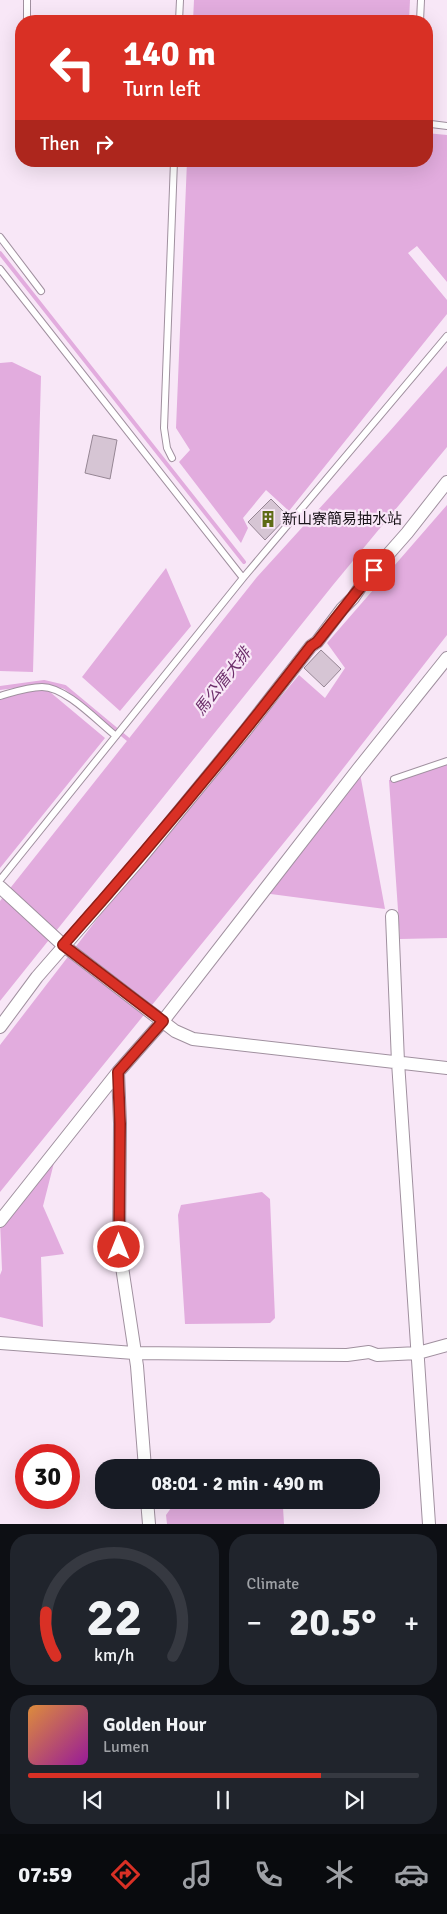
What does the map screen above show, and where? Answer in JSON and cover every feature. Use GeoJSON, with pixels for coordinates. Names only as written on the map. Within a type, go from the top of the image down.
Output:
{"type":"FeatureCollection","features":[{"type":"Feature","properties":{"kind":"street"},"geometry":{"type":"LineString","coordinates":[[0,1027],[63,945],[140,859],[245,731],[311,646],[317,642],[412,525],[424,514],[430,502],[447,482]]}},
{"type":"Feature","properties":{"kind":"street"},"geometry":{"type":"LineString","coordinates":[[0,1221],[118,1072],[163,1021],[447,658]]}},
{"type":"Feature","properties":{"kind":"street"},"geometry":{"type":"LineString","coordinates":[[0,886],[63,945],[175,1031],[194,1038],[447,1068]]}},
{"type":"Feature","properties":{"kind":"street"},"geometry":{"type":"LineString","coordinates":[[392,916],[398,1062],[430,1524]]}},
{"type":"Feature","properties":{"kind":"street"},"geometry":{"type":"LineString","coordinates":[[118,1072],[120,1124],[119,1247],[137,1366],[143,1459]]}},
{"type":"Feature","properties":{"kind":"street"},"geometry":{"type":"LineString","coordinates":[[0,1344],[134,1353],[347,1355],[369,1352],[377,1355],[418,1353],[447,1345]]}},
{"type":"Feature","properties":{"kind":"street"},"geometry":{"type":"LineString","coordinates":[[147,1509],[148,1524]]}},
{"type":"Feature","properties":{"kind":"lane"},"geometry":{"type":"LineString","coordinates":[[27,15],[28,0]]}},
{"type":"Feature","properties":{"kind":"lane"},"geometry":{"type":"LineString","coordinates":[[179,15],[180,0]]}},
{"type":"Feature","properties":{"kind":"lane"},"geometry":{"type":"LineString","coordinates":[[420,15],[421,0]]}},
{"type":"Feature","properties":{"kind":"lane"},"geometry":{"type":"LineString","coordinates":[[433,124],[447,126]]}},
{"type":"Feature","properties":{"kind":"lane"},"geometry":{"type":"LineString","coordinates":[[172,458],[167,448],[164,428],[174,167]]}},
{"type":"Feature","properties":{"kind":"lane"},"geometry":{"type":"LineString","coordinates":[[0,237],[41,291]]}},
{"type":"Feature","properties":{"kind":"lane"},"geometry":{"type":"LineString","coordinates":[[0,269],[243,578]]}},
{"type":"Feature","properties":{"kind":"lane"},"geometry":{"type":"LineString","coordinates":[[0,880],[243,578],[447,336]]}},
{"type":"Feature","properties":{"kind":"lane"},"geometry":{"type":"LineString","coordinates":[[0,696],[44,687],[62,692],[116,736]]}},
{"type":"Feature","properties":{"kind":"lane"},"geometry":{"type":"LineString","coordinates":[[394,779],[447,761]]}},
{"type":"Feature","properties":{"kind":"water"},"geometry":{"type":"Polygon","coordinates":[[[194,0],[410,0],[409,15],[193,15],[194,0]]]}},
{"type":"Feature","properties":{"kind":"water"},"geometry":{"type":"Polygon","coordinates":[[[433,134],[447,135],[447,282],[417,246],[408,253],[447,300],[447,314],[289,511],[266,490],[243,518],[248,528],[241,543],[179,462],[190,450],[176,428],[187,167],[433,167],[433,134]]]}},
{"type":"Feature","properties":{"kind":"water"},"geometry":{"type":"Polygon","coordinates":[[[12,362],[41,376],[33,672],[0,671],[0,363],[12,362]]]}},
{"type":"Feature","properties":{"kind":"water","name":"馬公厝大排"},"geometry":{"type":"Polygon","coordinates":[[[447,366],[447,447],[333,585],[0,1001],[0,901],[257,577],[447,366]]]}},
{"type":"Feature","properties":{"kind":"water"},"geometry":{"type":"Polygon","coordinates":[[[447,505],[447,635],[317,802],[0,1192],[0,1045],[134,871],[299,675],[325,698],[345,668],[327,643],[447,505]]]}},
{"type":"Feature","properties":{"kind":"water"},"geometry":{"type":"Polygon","coordinates":[[[166,568],[191,626],[120,711],[82,677],[166,568]]]}},
{"type":"Feature","properties":{"kind":"water"},"geometry":{"type":"Polygon","coordinates":[[[44,687],[105,738],[0,868],[0,698],[44,687]]]}},
{"type":"Feature","properties":{"kind":"water"},"geometry":{"type":"Polygon","coordinates":[[[447,759],[447,938],[400,939],[389,780],[447,759]]]}},
{"type":"Feature","properties":{"kind":"water"},"geometry":{"type":"Polygon","coordinates":[[[359,768],[385,909],[263,893],[359,768]]]}},
{"type":"Feature","properties":{"kind":"water"},"geometry":{"type":"Polygon","coordinates":[[[58,1147],[43,1206],[64,1254],[41,1257],[43,1327],[0,1317],[0,1275],[2,1270],[0,1221],[58,1147]]]}},
{"type":"Feature","properties":{"kind":"water"},"geometry":{"type":"Polygon","coordinates":[[[262,1192],[270,1199],[275,1318],[270,1323],[185,1324],[178,1215],[181,1205],[262,1192]]]}},
{"type":"Feature","properties":{"kind":"water"},"geometry":{"type":"Polygon","coordinates":[[[170,1509],[283,1509],[284,1524],[167,1524],[166,1515],[170,1509]]]}},
{"type":"Feature","properties":{"kind":"building"},"geometry":{"type":"Polygon","coordinates":[[[93,435],[117,440],[110,479],[85,473],[93,435]]]}},
{"type":"Feature","properties":{"kind":"building","name":"新山寮簡易抽水站"},"geometry":{"type":"Polygon","coordinates":[[[271,499],[288,516],[265,540],[248,522],[271,499]]]}},
{"type":"Feature","properties":{"kind":"building"},"geometry":{"type":"Polygon","coordinates":[[[321,650],[341,669],[324,687],[304,668],[321,650]]]}},
{"type":"Feature","properties":{"kind":"waterway"},"geometry":{"type":"LineString","coordinates":[[0,253],[244,562]]}},
{"type":"Feature","properties":{"kind":"waterway"},"geometry":{"type":"LineString","coordinates":[[0,688],[44,682],[65,687],[130,741]]}},
{"type":"Feature","properties":{"kind":"place","name":"新山寮簡易抽水站"},"geometry":{"type":"Point","coordinates":[268,519]}},
{"type":"Feature","properties":{"kind":"route"},"geometry":{"type":"LineString","coordinates":[[119,1247],[120,1124],[118,1072],[163,1021],[63,945],[140,859],[374,570]]}}]}
